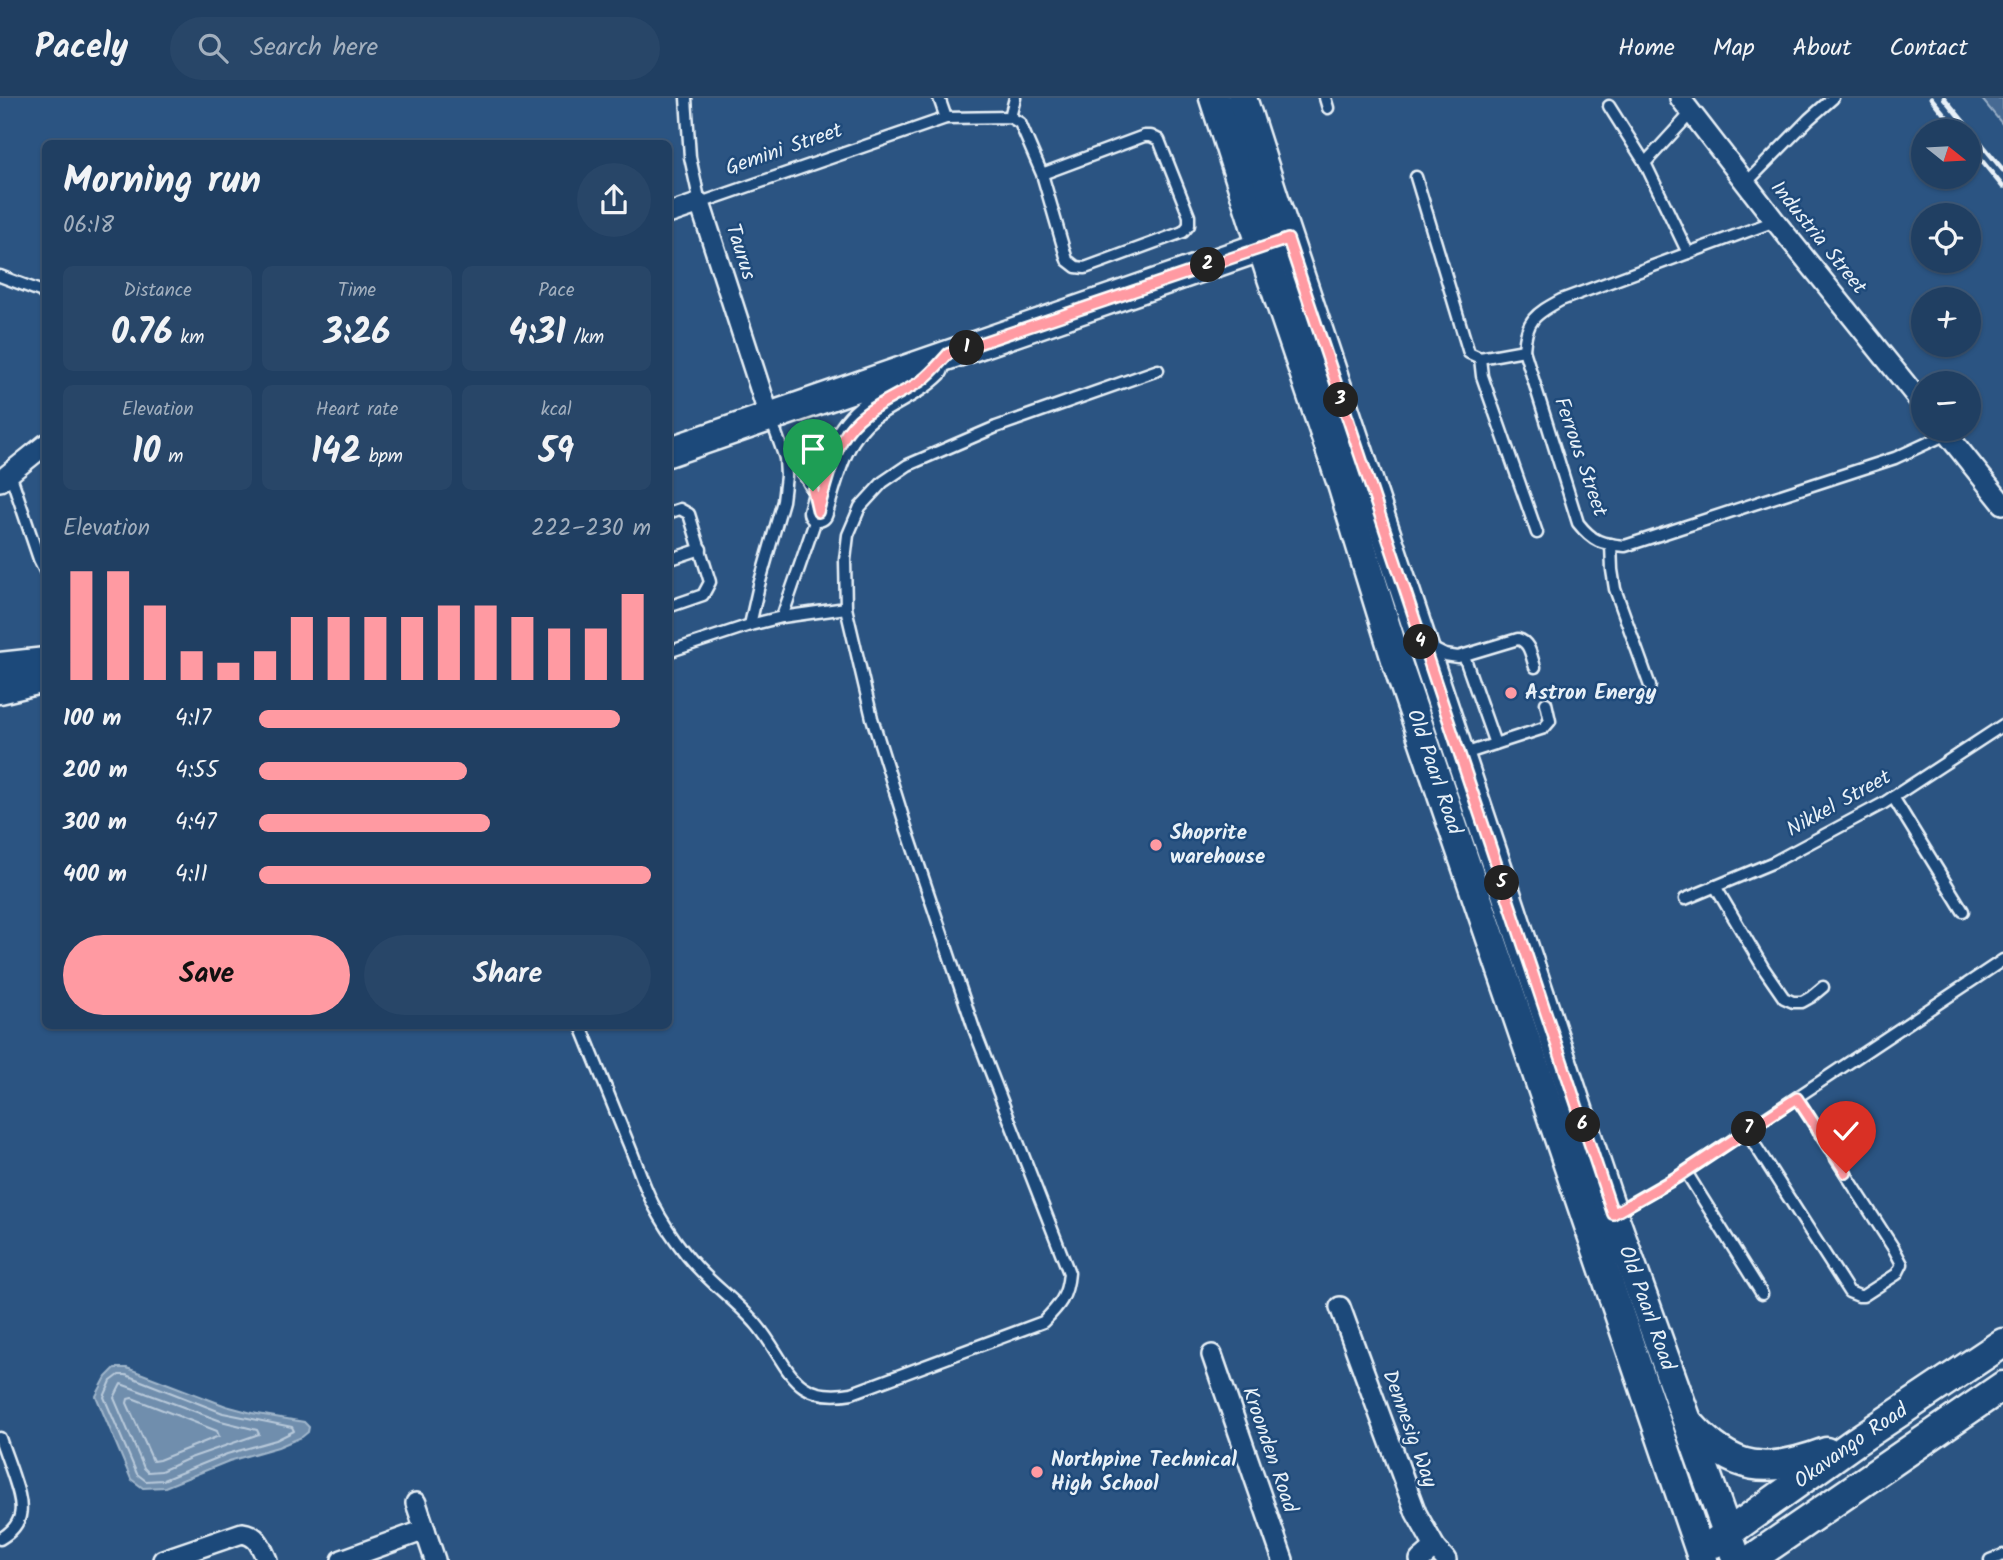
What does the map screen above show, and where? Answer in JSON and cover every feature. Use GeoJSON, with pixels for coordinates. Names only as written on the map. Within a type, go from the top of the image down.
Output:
{"type":"FeatureCollection","features":[{"type":"Feature","properties":{"kind":"main road","name":"Old Paarl Road"},"geometry":{"type":"LineString","coordinates":[[1214,98],[1275,243],[1419,636],[1446,760],[1600,1219],[1702,1556]]}},
{"type":"Feature","properties":{"kind":"main road","name":"Old Paarl Road"},"geometry":{"type":"LineString","coordinates":[[1242,98],[1275,243],[1341,481],[1397,663],[1446,760]]}},
{"type":"Feature","properties":{"kind":"main road"},"geometry":{"type":"LineString","coordinates":[[672,451],[1275,243]]}},
{"type":"Feature","properties":{"kind":"main road"},"geometry":{"type":"LineString","coordinates":[[818,512],[836,455],[844,437],[857,420],[923,379],[948,354]]}},
{"type":"Feature","properties":{"kind":"main road"},"geometry":{"type":"LineString","coordinates":[[0,667],[42,662]]}},
{"type":"Feature","properties":{"kind":"main road"},"geometry":{"type":"LineString","coordinates":[[0,689],[33,681],[42,675]]}},
{"type":"Feature","properties":{"kind":"main road","name":"Old Paarl Road"},"geometry":{"type":"LineString","coordinates":[[1600,1219],[1685,1418],[1732,1547]]}},
{"type":"Feature","properties":{"kind":"main road","name":"Okavango Road"},"geometry":{"type":"LineString","coordinates":[[1702,1556],[1732,1547],[1856,1442],[2003,1343]]}},
{"type":"Feature","properties":{"kind":"main road","name":"Okavango Road"},"geometry":{"type":"LineString","coordinates":[[1750,1560],[2003,1387]]}},
{"type":"Feature","properties":{"kind":"main road"},"geometry":{"type":"LineString","coordinates":[[1685,1418],[1719,1451],[1754,1465],[1771,1467],[1790,1464],[1856,1442]]}},
{"type":"Feature","properties":{"kind":"street","name":"Industria Street"},"geometry":{"type":"LineString","coordinates":[[1685,105],[1911,390]]}},
{"type":"Feature","properties":{"kind":"street","name":"Gemini Street"},"geometry":{"type":"LineString","coordinates":[[672,213],[700,203]]}},
{"type":"Feature","properties":{"kind":"street","name":"Taurus"},"geometry":{"type":"LineString","coordinates":[[700,203],[769,416]]}},
{"type":"Feature","properties":{"kind":"street"},"geometry":{"type":"LineString","coordinates":[[1953,441],[2003,504]]}},
{"type":"Feature","properties":{"kind":"street"},"geometry":{"type":"LineString","coordinates":[[5,476],[42,447]]}},
{"type":"Feature","properties":{"kind":"street","name":"Dennesig Way"},"geometry":{"type":"LineString","coordinates":[[1340,1307],[1406,1490],[1434,1556]]}},
{"type":"Feature","properties":{"kind":"street","name":"Kroonden Road"},"geometry":{"type":"LineString","coordinates":[[1212,1355],[1283,1560]]}},
{"type":"Feature","properties":{"kind":"street"},"geometry":{"type":"LineString","coordinates":[[416,1503],[436,1560]]}},
{"type":"Feature","properties":{"kind":"street"},"geometry":{"type":"LineString","coordinates":[[342,1560],[425,1530]]}},
{"type":"Feature","properties":{"kind":"street"},"geometry":{"type":"LineString","coordinates":[[163,1560],[242,1533],[256,1539],[267,1560]]}},
{"type":"Feature","properties":{"kind":"lane","name":"Taurus"},"geometry":{"type":"LineString","coordinates":[[686,98],[690,157],[700,203]]}},
{"type":"Feature","properties":{"kind":"lane"},"geometry":{"type":"LineString","coordinates":[[939,98],[946,118]]}},
{"type":"Feature","properties":{"kind":"lane"},"geometry":{"type":"LineString","coordinates":[[1015,98],[1010,117],[1020,123],[1042,174],[1067,260],[1076,267],[1085,268],[1183,232],[1189,225],[1189,216],[1159,140],[1151,136],[1144,136],[1042,174]]}},
{"type":"Feature","properties":{"kind":"lane"},"geometry":{"type":"LineString","coordinates":[[1746,183],[1833,98]]}},
{"type":"Feature","properties":{"kind":"lane"},"geometry":{"type":"LineString","coordinates":[[1645,163],[1685,105]]}},
{"type":"Feature","properties":{"kind":"lane"},"geometry":{"type":"LineString","coordinates":[[1609,106],[1645,163],[1688,253]]}},
{"type":"Feature","properties":{"kind":"lane","name":"Gemini Street"},"geometry":{"type":"LineString","coordinates":[[700,203],[946,118],[1010,117]]}},
{"type":"Feature","properties":{"kind":"lane"},"geometry":{"type":"LineString","coordinates":[[1416,177],[1469,353],[1480,358],[1524,351],[1525,335],[1530,322],[1541,310],[1561,300],[1775,221]]}},
{"type":"Feature","properties":{"kind":"lane"},"geometry":{"type":"LineString","coordinates":[[0,276],[42,294]]}},
{"type":"Feature","properties":{"kind":"lane","name":"Ferrous Street"},"geometry":{"type":"LineString","coordinates":[[1524,351],[1578,523],[1589,536],[1605,544],[1625,546],[1882,463],[1925,441]]}},
{"type":"Feature","properties":{"kind":"lane"},"geometry":{"type":"LineString","coordinates":[[1480,358],[1482,376],[1537,533]]}},
{"type":"Feature","properties":{"kind":"lane"},"geometry":{"type":"LineString","coordinates":[[582,1029],[653,1205],[700,1272],[748,1314],[799,1384],[814,1394],[833,1396],[852,1393],[1043,1322],[1060,1305],[1068,1289],[1069,1273],[974,1029],[872,718],[846,608],[845,561],[848,535],[860,507],[883,482],[908,465],[996,427],[1158,370]]}},
{"type":"Feature","properties":{"kind":"lane"},"geometry":{"type":"LineString","coordinates":[[750,625],[783,501],[786,476],[785,457],[769,416]]}},
{"type":"Feature","properties":{"kind":"lane"},"geometry":{"type":"LineString","coordinates":[[782,617],[818,512],[813,491],[806,478],[798,467],[785,457]]}},
{"type":"Feature","properties":{"kind":"lane"},"geometry":{"type":"LineString","coordinates":[[5,476],[42,566]]}},
{"type":"Feature","properties":{"kind":"lane"},"geometry":{"type":"LineString","coordinates":[[672,512],[680,509],[689,514],[710,582],[703,595],[672,606]]}},
{"type":"Feature","properties":{"kind":"lane"},"geometry":{"type":"LineString","coordinates":[[1611,544],[1615,589],[1650,685]]}},
{"type":"Feature","properties":{"kind":"lane"},"geometry":{"type":"LineString","coordinates":[[672,559],[701,548]]}},
{"type":"Feature","properties":{"kind":"lane"},"geometry":{"type":"LineString","coordinates":[[672,651],[782,617],[846,608]]}},
{"type":"Feature","properties":{"kind":"lane"},"geometry":{"type":"LineString","coordinates":[[1419,636],[1442,654],[1458,657],[1518,639],[1523,640],[1529,648],[1535,667]]}},
{"type":"Feature","properties":{"kind":"lane"},"geometry":{"type":"LineString","coordinates":[[1464,656],[1495,744]]}},
{"type":"Feature","properties":{"kind":"lane"},"geometry":{"type":"LineString","coordinates":[[1446,760],[1544,728],[1550,721],[1546,703]]}},
{"type":"Feature","properties":{"kind":"lane","name":"Nikkel Street"},"geometry":{"type":"LineString","coordinates":[[1685,899],[1774,862],[1893,797],[2003,725]]}},
{"type":"Feature","properties":{"kind":"lane"},"geometry":{"type":"LineString","coordinates":[[1893,797],[1963,911]]}},
{"type":"Feature","properties":{"kind":"lane"},"geometry":{"type":"LineString","coordinates":[[1715,887],[1784,998],[1802,1002],[1823,987]]}},
{"type":"Feature","properties":{"kind":"lane"},"geometry":{"type":"LineString","coordinates":[[1600,1219],[1686,1172],[2003,960]]}},
{"type":"Feature","properties":{"kind":"lane"},"geometry":{"type":"LineString","coordinates":[[1746,1131],[1849,1292],[1863,1296],[1897,1274],[1902,1264],[1894,1249],[1797,1098]]}},
{"type":"Feature","properties":{"kind":"lane"},"geometry":{"type":"LineString","coordinates":[[1686,1172],[1762,1294]]}},
{"type":"Feature","properties":{"kind":"lane"},"geometry":{"type":"LineString","coordinates":[[0,1437],[20,1495],[22,1510],[17,1523],[0,1539]]}},
{"type":"Feature","properties":{"kind":"lane"},"geometry":{"type":"LineString","coordinates":[[1990,1560],[2003,1555]]}},
{"type":"Feature","properties":{"kind":"shaded area"},"geometry":{"type":"Polygon","coordinates":[[[1981,98],[2003,98],[2003,125],[1981,98]]]}},
{"type":"Feature","properties":{"kind":"water"},"geometry":{"type":"Polygon","coordinates":[[[115,1368],[127,1368],[226,1406],[304,1422],[309,1427],[308,1432],[278,1447],[229,1461],[165,1487],[143,1488],[131,1479],[96,1396],[106,1377],[115,1368]]]}},
{"type":"Feature","properties":{"kind":"railway"},"geometry":{"type":"LineString","coordinates":[[1931,98],[1948,119]]}},
{"type":"Feature","properties":{"kind":"railway"},"geometry":{"type":"LineString","coordinates":[[1944,98],[2003,170]]}},
{"type":"Feature","properties":{"kind":"railway"},"geometry":{"type":"LineString","coordinates":[[1981,160],[2003,187]]}},
{"type":"Feature","properties":{"kind":"place","name":"Astron Energy"},"geometry":{"type":"Point","coordinates":[1511,693]}},
{"type":"Feature","properties":{"kind":"place","name":"Shoprite warehouse"},"geometry":{"type":"Point","coordinates":[1156,845]}},
{"type":"Feature","properties":{"kind":"place","name":"Northpine Technical High School"},"geometry":{"type":"Point","coordinates":[1037,1472]}},
{"type":"Feature","properties":{"kind":"route"},"geometry":{"type":"LineString","coordinates":[[813,491],[818,512],[836,455],[844,437],[857,420],[923,379],[948,354],[1288,239],[1613,1214],[1679,1176],[1797,1098],[1846,1173]]}}]}
